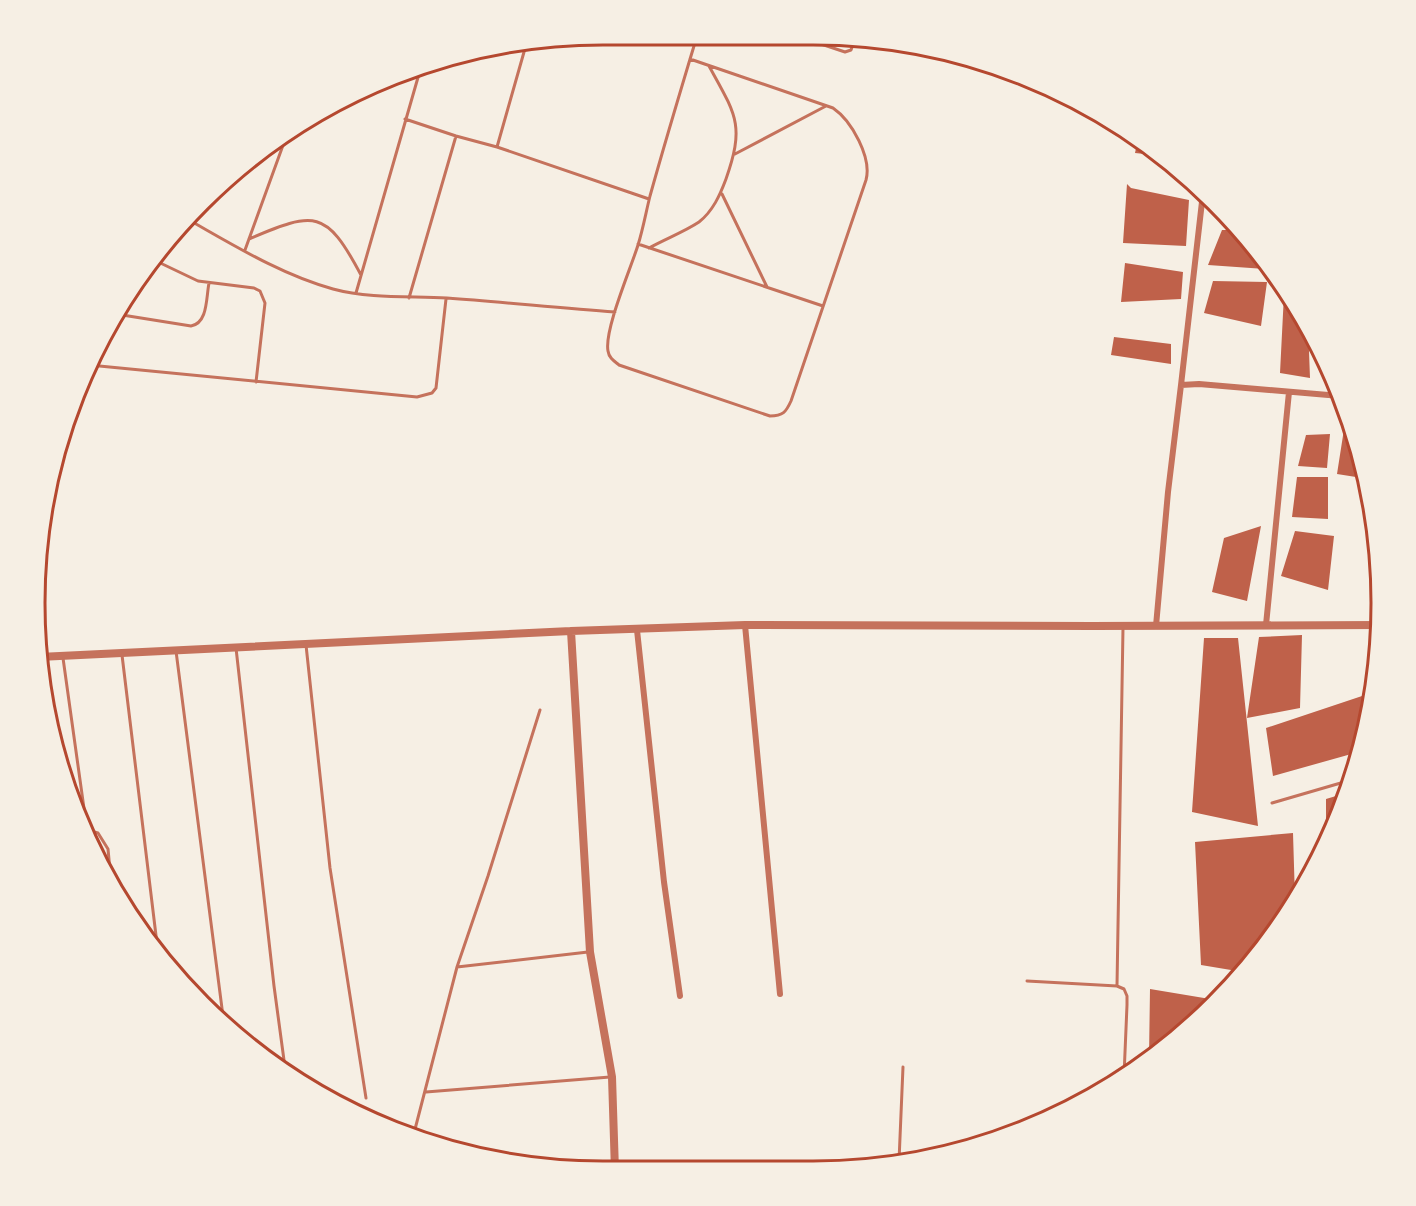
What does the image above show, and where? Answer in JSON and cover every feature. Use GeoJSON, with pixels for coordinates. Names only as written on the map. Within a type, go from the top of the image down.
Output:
{"type":"FeatureCollection","features":[{"type":"Feature","properties":{"kind":"street"},"geometry":{"type":"LineString","coordinates":[[1156,626],[1168,492],[1202,202]]}},
{"type":"Feature","properties":{"kind":"street"},"geometry":{"type":"LineString","coordinates":[[1181,385],[1199,384],[1331,395]]}},
{"type":"Feature","properties":{"kind":"street"},"geometry":{"type":"LineString","coordinates":[[1266,625],[1289,392]]}},
{"type":"Feature","properties":{"kind":"street"},"geometry":{"type":"LineString","coordinates":[[48,657],[571,631],[745,625],[1370,625]]}},
{"type":"Feature","properties":{"kind":"street"},"geometry":{"type":"LineString","coordinates":[[745,625],[780,994]]}},
{"type":"Feature","properties":{"kind":"street"},"geometry":{"type":"LineString","coordinates":[[637,630],[664,882],[680,996]]}},
{"type":"Feature","properties":{"kind":"street"},"geometry":{"type":"LineString","coordinates":[[571,631],[590,952],[612,1077],[615,1161]]}},
{"type":"Feature","properties":{"kind":"lane"},"geometry":{"type":"LineString","coordinates":[[690,59],[841,113],[865,155],[868,172],[787,411],[782,415],[770,416],[619,365],[610,358],[608,351],[615,312],[638,244],[649,199],[690,59],[694,45]]}},
{"type":"Feature","properties":{"kind":"lane"},"geometry":{"type":"LineString","coordinates":[[825,45],[845,52],[851,50],[852,46]]}},
{"type":"Feature","properties":{"kind":"lane"},"geometry":{"type":"LineString","coordinates":[[497,147],[524,51]]}},
{"type":"Feature","properties":{"kind":"lane"},"geometry":{"type":"LineString","coordinates":[[649,248],[699,222],[714,207],[735,154],[737,140],[734,115],[708,65]]}},
{"type":"Feature","properties":{"kind":"lane"},"geometry":{"type":"LineString","coordinates":[[356,293],[417,77]]}},
{"type":"Feature","properties":{"kind":"lane"},"geometry":{"type":"LineString","coordinates":[[735,154],[826,106]]}},
{"type":"Feature","properties":{"kind":"lane"},"geometry":{"type":"LineString","coordinates":[[405,119],[497,147],[649,199]]}},
{"type":"Feature","properties":{"kind":"lane"},"geometry":{"type":"LineString","coordinates":[[409,298],[456,136]]}},
{"type":"Feature","properties":{"kind":"lane"},"geometry":{"type":"LineString","coordinates":[[245,250],[281,147]]}},
{"type":"Feature","properties":{"kind":"lane"},"geometry":{"type":"LineString","coordinates":[[721,193],[767,286]]}},
{"type":"Feature","properties":{"kind":"lane"},"geometry":{"type":"LineString","coordinates":[[249,238],[293,221],[321,222],[342,241],[361,275]]}},
{"type":"Feature","properties":{"kind":"lane"},"geometry":{"type":"LineString","coordinates":[[194,223],[279,269],[313,283],[356,293],[615,312]]}},
{"type":"Feature","properties":{"kind":"lane"},"geometry":{"type":"LineString","coordinates":[[638,244],[823,306]]}},
{"type":"Feature","properties":{"kind":"lane"},"geometry":{"type":"LineString","coordinates":[[160,263],[188,277],[209,283],[254,288],[260,291],[265,303],[256,382]]}},
{"type":"Feature","properties":{"kind":"lane"},"geometry":{"type":"LineString","coordinates":[[125,315],[191,326],[198,325],[204,315],[209,283]]}},
{"type":"Feature","properties":{"kind":"lane"},"geometry":{"type":"LineString","coordinates":[[98,366],[401,396],[428,395],[436,388],[446,298]]}},
{"type":"Feature","properties":{"kind":"lane"},"geometry":{"type":"LineString","coordinates":[[1117,986],[1123,626]]}},
{"type":"Feature","properties":{"kind":"lane"},"geometry":{"type":"LineString","coordinates":[[306,645],[330,868],[366,1098]]}},
{"type":"Feature","properties":{"kind":"lane"},"geometry":{"type":"LineString","coordinates":[[236,648],[284,1061]]}},
{"type":"Feature","properties":{"kind":"lane"},"geometry":{"type":"LineString","coordinates":[[176,651],[222,1011]]}},
{"type":"Feature","properties":{"kind":"lane"},"geometry":{"type":"LineString","coordinates":[[122,653],[156,938]]}},
{"type":"Feature","properties":{"kind":"lane"},"geometry":{"type":"LineString","coordinates":[[63,656],[84,808]]}},
{"type":"Feature","properties":{"kind":"lane"},"geometry":{"type":"LineString","coordinates":[[415,1128],[457,967],[540,710]]}},
{"type":"Feature","properties":{"kind":"lane"},"geometry":{"type":"LineString","coordinates":[[1272,803],[1341,783]]}},
{"type":"Feature","properties":{"kind":"lane"},"geometry":{"type":"LineString","coordinates":[[94,832],[98,833],[108,849],[109,862]]}},
{"type":"Feature","properties":{"kind":"lane"},"geometry":{"type":"LineString","coordinates":[[457,967],[590,952]]}},
{"type":"Feature","properties":{"kind":"lane"},"geometry":{"type":"LineString","coordinates":[[1027,981],[1117,986],[1124,989],[1127,996],[1124,1066]]}},
{"type":"Feature","properties":{"kind":"lane"},"geometry":{"type":"LineString","coordinates":[[899,1154],[903,1067]]}},
{"type":"Feature","properties":{"kind":"lane"},"geometry":{"type":"LineString","coordinates":[[425,1092],[612,1077]]}},
{"type":"Feature","properties":{"kind":"building"},"geometry":{"type":"Polygon","coordinates":[[[1136,148],[1144,154],[1135,153],[1136,148]]]}},
{"type":"Feature","properties":{"kind":"building"},"geometry":{"type":"Polygon","coordinates":[[[1127,184],[1131,188],[1189,200],[1186,246],[1123,243],[1127,184]]]}},
{"type":"Feature","properties":{"kind":"building"},"geometry":{"type":"Polygon","coordinates":[[[1222,230],[1228,230],[1260,269],[1208,265],[1222,230]]]}},
{"type":"Feature","properties":{"kind":"building"},"geometry":{"type":"Polygon","coordinates":[[[1125,263],[1183,272],[1181,299],[1121,302],[1125,263]]]}},
{"type":"Feature","properties":{"kind":"building"},"geometry":{"type":"Polygon","coordinates":[[[1213,281],[1267,282],[1261,326],[1204,313],[1213,281]]]}},
{"type":"Feature","properties":{"kind":"building"},"geometry":{"type":"Polygon","coordinates":[[[1284,304],[1309,348],[1310,378],[1280,373],[1284,304]]]}},
{"type":"Feature","properties":{"kind":"building"},"geometry":{"type":"Polygon","coordinates":[[[1114,337],[1171,344],[1171,364],[1111,355],[1114,337]]]}},
{"type":"Feature","properties":{"kind":"building"},"geometry":{"type":"Polygon","coordinates":[[[1344,432],[1356,477],[1337,474],[1344,432]]]}},
{"type":"Feature","properties":{"kind":"building"},"geometry":{"type":"Polygon","coordinates":[[[1330,434],[1327,468],[1298,466],[1306,435],[1330,434]]]}},
{"type":"Feature","properties":{"kind":"building"},"geometry":{"type":"Polygon","coordinates":[[[1297,477],[1328,477],[1328,519],[1292,517],[1297,477]]]}},
{"type":"Feature","properties":{"kind":"building"},"geometry":{"type":"Polygon","coordinates":[[[1261,526],[1247,601],[1212,592],[1224,538],[1261,526]]]}},
{"type":"Feature","properties":{"kind":"building"},"geometry":{"type":"Polygon","coordinates":[[[1295,531],[1334,536],[1328,590],[1281,576],[1295,531]]]}},
{"type":"Feature","properties":{"kind":"building"},"geometry":{"type":"Polygon","coordinates":[[[1302,635],[1300,708],[1247,718],[1259,637],[1302,635]]]}},
{"type":"Feature","properties":{"kind":"building"},"geometry":{"type":"Polygon","coordinates":[[[1204,638],[1238,638],[1258,826],[1192,812],[1204,638]]]}},
{"type":"Feature","properties":{"kind":"building"},"geometry":{"type":"Polygon","coordinates":[[[1363,696],[1350,754],[1273,776],[1266,728],[1363,696]]]}},
{"type":"Feature","properties":{"kind":"building"},"geometry":{"type":"Polygon","coordinates":[[[1336,796],[1326,823],[1326,799],[1336,796]]]}},
{"type":"Feature","properties":{"kind":"building"},"geometry":{"type":"Polygon","coordinates":[[[1293,833],[1295,884],[1256,943],[1233,970],[1201,965],[1195,842],[1293,833]]]}},
{"type":"Feature","properties":{"kind":"building"},"geometry":{"type":"Polygon","coordinates":[[[1150,989],[1207,999],[1181,1023],[1149,1049],[1150,989]]]}}]}
